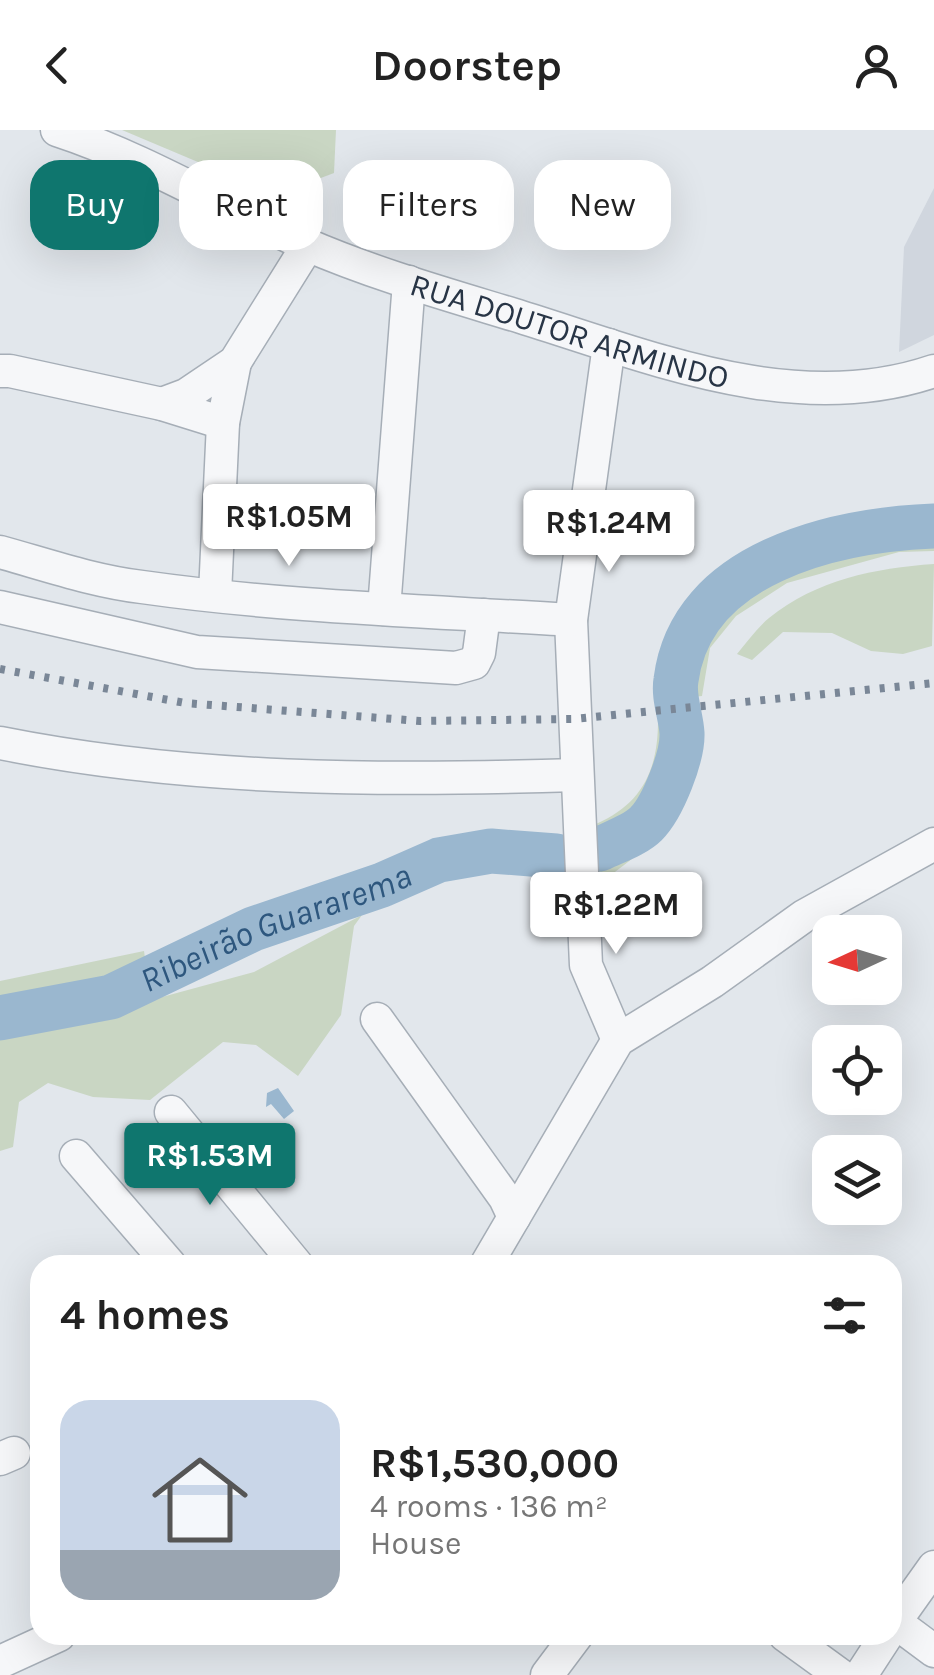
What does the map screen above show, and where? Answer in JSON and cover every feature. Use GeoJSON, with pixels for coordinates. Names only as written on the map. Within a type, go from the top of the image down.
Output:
{"type":"FeatureCollection","features":[{"type":"Feature","properties":{"kind":"street","name":"RUA DOUTOR ARMINDO"},"geometry":{"type":"LineString","coordinates":[[57,130],[109,149],[179,183]]}},
{"type":"Feature","properties":{"kind":"street"},"geometry":{"type":"LineString","coordinates":[[215,594],[222,423],[235,362],[305,250]]}},
{"type":"Feature","properties":{"kind":"street","name":"RUA DOUTOR ARMINDO"},"geometry":{"type":"LineString","coordinates":[[322,250],[409,282],[724,378],[779,387],[848,390],[898,384],[934,372]]}},
{"type":"Feature","properties":{"kind":"street"},"geometry":{"type":"LineString","coordinates":[[384,609],[409,282]]}},
{"type":"Feature","properties":{"kind":"street"},"geometry":{"type":"LineString","coordinates":[[610,344],[571,620],[586,965],[618,1040]]}},
{"type":"Feature","properties":{"kind":"street"},"geometry":{"type":"LineString","coordinates":[[162,404],[186,395],[235,362]]}},
{"type":"Feature","properties":{"kind":"street"},"geometry":{"type":"LineString","coordinates":[[0,372],[10,370],[162,404],[222,423]]}},
{"type":"Feature","properties":{"kind":"street"},"geometry":{"type":"LineString","coordinates":[[0,552],[140,587],[384,609],[571,620]]}},
{"type":"Feature","properties":{"kind":"street"},"geometry":{"type":"LineString","coordinates":[[0,607],[197,652],[456,668],[474,663],[484,615]]}},
{"type":"Feature","properties":{"kind":"street"},"geometry":{"type":"LineString","coordinates":[[0,743],[72,757],[237,774],[578,791]]}},
{"type":"Feature","properties":{"kind":"street"},"geometry":{"type":"LineString","coordinates":[[492,1255],[618,1040],[712,982],[804,916],[934,844]]}},
{"type":"Feature","properties":{"kind":"street"},"geometry":{"type":"LineString","coordinates":[[377,1019],[505,1198],[514,1218]]}},
{"type":"Feature","properties":{"kind":"street"},"geometry":{"type":"LineString","coordinates":[[171,1112],[289,1255]]}},
{"type":"Feature","properties":{"kind":"street"},"geometry":{"type":"LineString","coordinates":[[76,1156],[161,1255]]}},
{"type":"Feature","properties":{"kind":"street"},"geometry":{"type":"LineString","coordinates":[[902,1612],[934,1566]]}},
{"type":"Feature","properties":{"kind":"street"},"geometry":{"type":"LineString","coordinates":[[902,1634],[934,1651]]}},
{"type":"Feature","properties":{"kind":"street"},"geometry":{"type":"LineString","coordinates":[[8,1666],[43,1645]]}},
{"type":"Feature","properties":{"kind":"street"},"geometry":{"type":"LineString","coordinates":[[547,1675],[570,1645]]}},
{"type":"Feature","properties":{"kind":"street"},"geometry":{"type":"LineString","coordinates":[[799,1645],[840,1675]]}},
{"type":"Feature","properties":{"kind":"street"},"geometry":{"type":"LineString","coordinates":[[860,1675],[880,1645]]}},
{"type":"Feature","properties":{"kind":"shaded area"},"geometry":{"type":"Polygon","coordinates":[[[934,188],[934,335],[899,352],[904,247],[934,188]]]}},
{"type":"Feature","properties":{"kind":"green space"},"geometry":{"type":"Polygon","coordinates":[[[122,130],[336,130],[334,173],[323,177],[323,160],[193,160],[122,130]]]}},
{"type":"Feature","properties":{"kind":"green space"},"geometry":{"type":"Polygon","coordinates":[[[934,508],[934,551],[899,552],[787,583],[736,616],[710,648],[702,696],[658,701],[682,628],[706,588],[721,575],[772,547],[817,529],[862,516],[934,508]]]}},
{"type":"Feature","properties":{"kind":"green space"},"geometry":{"type":"Polygon","coordinates":[[[934,564],[932,646],[903,654],[871,651],[832,633],[783,632],[752,660],[737,654],[769,618],[806,594],[868,573],[934,564]]]}},
{"type":"Feature","properties":{"kind":"green space"},"geometry":{"type":"Polygon","coordinates":[[[701,716],[690,775],[672,817],[641,851],[594,887],[596,824],[625,806],[644,783],[655,755],[658,721],[701,716]]]}},
{"type":"Feature","properties":{"kind":"green space"},"geometry":{"type":"Polygon","coordinates":[[[362,915],[354,926],[341,1015],[298,1076],[256,1045],[223,1042],[150,1100],[93,1097],[48,1083],[19,1102],[13,1147],[0,1151],[0,981],[144,951],[151,1000],[254,972],[362,915]]]}},
{"type":"Feature","properties":{"kind":"water"},"geometry":{"type":"Polygon","coordinates":[[[278,1088],[294,1111],[284,1119],[271,1104],[266,1107],[267,1093],[278,1088]]]}},
{"type":"Feature","properties":{"kind":"waterway","name":"Ribeirão Guararema"},"geometry":{"type":"LineString","coordinates":[[600,849],[641,828],[665,794],[681,743],[676,680],[687,640],[709,607],[738,580],[813,545],[854,535],[934,526]]}},
{"type":"Feature","properties":{"kind":"waterway","name":"Ribeirão Guararema"},"geometry":{"type":"LineString","coordinates":[[0,1018],[111,997],[253,929],[382,885],[439,860],[491,851],[556,856]]}},
{"type":"Feature","properties":{"kind":"railway"},"geometry":{"type":"LineString","coordinates":[[0,669],[185,703],[420,721],[574,719],[934,683]]}}]}
